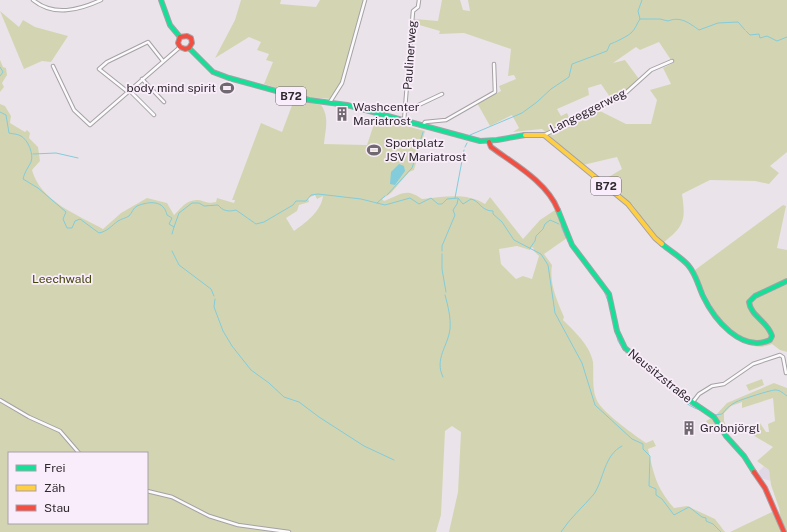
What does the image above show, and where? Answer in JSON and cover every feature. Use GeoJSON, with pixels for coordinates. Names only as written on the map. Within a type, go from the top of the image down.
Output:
{"type":"FeatureCollection","features":[{"type":"Feature","properties":{"kind":"main road","name":"B72"},"geometry":{"type":"LineString","coordinates":[[161,0],[170,26],[180,37],[187,36],[191,38],[192,43],[189,48],[203,63],[219,75],[296,97],[347,105],[489,142],[532,133],[544,135],[624,200],[655,238],[688,266],[695,276],[703,296],[717,319],[738,337],[756,344],[770,340],[772,334],[770,330],[753,312],[749,302],[755,296],[787,281]]}},
{"type":"Feature","properties":{"kind":"main road"},"geometry":{"type":"LineString","coordinates":[[180,37],[178,41],[180,47],[185,49],[189,48]]}},
{"type":"Feature","properties":{"kind":"main road","name":"Neusitzstraße"},"geometry":{"type":"LineString","coordinates":[[489,142],[491,147],[531,177],[552,199],[572,245],[609,294],[617,331],[626,350],[692,403],[714,417],[726,436],[744,456],[767,492],[784,532]]}},
{"type":"Feature","properties":{"kind":"street"},"geometry":{"type":"LineString","coordinates":[[33,0],[43,7],[53,10],[66,11],[80,8],[101,0]]}},
{"type":"Feature","properties":{"kind":"street"},"geometry":{"type":"LineString","coordinates":[[330,102],[341,86],[365,0]]}},
{"type":"Feature","properties":{"kind":"street","name":"Paulinerweg"},"geometry":{"type":"LineString","coordinates":[[404,121],[413,11],[418,7],[419,0]]}},
{"type":"Feature","properties":{"kind":"street"},"geometry":{"type":"LineString","coordinates":[[154,115],[128,91],[99,69],[107,62],[148,42],[163,61]]}},
{"type":"Feature","properties":{"kind":"street"},"geometry":{"type":"LineString","coordinates":[[52,66],[74,110],[90,125],[180,47]]}},
{"type":"Feature","properties":{"kind":"street","name":"Langeggerweg"},"geometry":{"type":"LineString","coordinates":[[544,135],[574,121],[589,110],[620,98],[651,70],[672,61]]}},
{"type":"Feature","properties":{"kind":"street"},"geometry":{"type":"LineString","coordinates":[[422,125],[425,122],[446,120],[495,92],[494,64]]}},
{"type":"Feature","properties":{"kind":"street"},"geometry":{"type":"LineString","coordinates":[[142,79],[164,102]]}},
{"type":"Feature","properties":{"kind":"street","name":"Paulinerweg"},"geometry":{"type":"LineString","coordinates":[[406,111],[442,94]]}},
{"type":"Feature","properties":{"kind":"street"},"geometry":{"type":"LineString","coordinates":[[692,403],[699,394],[712,386],[724,384],[753,364],[775,356],[780,355],[783,357],[786,373]]}},
{"type":"Feature","properties":{"kind":"street"},"geometry":{"type":"LineString","coordinates":[[0,400],[29,417],[60,431],[78,452]]}},
{"type":"Feature","properties":{"kind":"street"},"geometry":{"type":"LineString","coordinates":[[148,491],[172,497],[209,516],[238,525],[289,532]]}},
{"type":"Feature","properties":{"kind":"shaded area"},"geometry":{"type":"Polygon","coordinates":[[[764,466],[769,470],[771,481],[760,478],[759,471],[764,466]]]}},
{"type":"Feature","properties":{"kind":"green space"},"geometry":{"type":"Polygon","coordinates":[[[241,0],[281,0],[280,4],[316,7],[320,0],[367,0],[341,89],[333,99],[306,97],[264,84],[273,62],[266,60],[269,54],[257,50],[261,42],[249,37],[215,58],[235,20],[241,0]]]}},
{"type":"Feature","properties":{"kind":"green space"},"geometry":{"type":"Polygon","coordinates":[[[442,0],[460,0],[463,10],[470,11],[468,0],[787,0],[787,152],[770,166],[779,173],[769,184],[755,181],[710,180],[682,194],[684,211],[682,222],[675,232],[663,243],[651,231],[633,205],[602,181],[622,169],[617,157],[583,165],[542,129],[513,132],[519,128],[512,115],[490,126],[477,103],[501,91],[499,86],[516,79],[514,75],[508,76],[511,49],[464,33],[439,34],[440,31],[416,24],[415,19],[438,21],[442,0]],[[659,42],[640,50],[636,47],[613,63],[625,60],[639,79],[627,91],[612,100],[601,84],[588,88],[589,95],[557,109],[561,116],[567,113],[572,123],[596,109],[626,124],[651,124],[657,100],[650,90],[671,84],[663,68],[673,63],[659,42]]]}},
{"type":"Feature","properties":{"kind":"green space"},"geometry":{"type":"Polygon","coordinates":[[[0,11],[19,27],[23,20],[35,27],[68,36],[51,62],[42,61],[24,69],[0,11]]]}},
{"type":"Feature","properties":{"kind":"green space"},"geometry":{"type":"Polygon","coordinates":[[[0,60],[3,67],[6,68],[7,75],[2,83],[4,87],[0,92],[0,60]]]}},
{"type":"Feature","properties":{"kind":"green space","name":"Leechwald"},"geometry":{"type":"Polygon","coordinates":[[[294,100],[321,105],[326,119],[324,144],[367,145],[376,118],[425,131],[414,170],[409,172],[391,193],[382,199],[384,201],[403,193],[411,193],[422,199],[454,196],[470,198],[485,204],[490,197],[523,239],[540,220],[555,210],[567,238],[544,254],[552,265],[551,272],[553,285],[556,298],[564,317],[563,320],[589,350],[593,362],[593,383],[596,399],[599,404],[621,425],[646,443],[653,440],[656,446],[648,449],[654,474],[663,494],[674,508],[687,506],[715,519],[725,532],[449,532],[458,492],[461,432],[452,426],[445,431],[441,515],[436,532],[0,532],[0,104],[5,106],[11,116],[10,123],[25,132],[27,130],[30,133],[29,138],[38,147],[40,161],[32,170],[36,181],[43,190],[51,199],[61,206],[103,229],[121,213],[147,198],[167,203],[174,215],[184,204],[194,200],[212,203],[216,202],[217,198],[234,203],[235,200],[232,200],[261,123],[282,132],[294,100]],[[315,195],[308,198],[309,202],[299,205],[297,211],[286,218],[294,231],[316,212],[322,202],[323,196],[317,199],[315,195]],[[517,246],[499,249],[501,264],[516,279],[523,276],[532,279],[539,256],[532,247],[530,250],[517,246]]]}},
{"type":"Feature","properties":{"kind":"green space"},"geometry":{"type":"Polygon","coordinates":[[[783,205],[786,206],[777,248],[787,250],[787,352],[780,350],[772,344],[759,347],[747,344],[724,330],[727,326],[712,307],[695,270],[783,205]]]}},
{"type":"Feature","properties":{"kind":"green space"},"geometry":{"type":"Polygon","coordinates":[[[762,379],[764,385],[749,391],[746,385],[762,379]]]}},
{"type":"Feature","properties":{"kind":"green space"},"geometry":{"type":"Polygon","coordinates":[[[774,383],[787,388],[787,532],[730,532],[772,512],[781,521],[779,508],[771,485],[769,470],[757,461],[773,447],[746,431],[760,423],[766,432],[769,432],[768,424],[775,421],[773,398],[742,408],[742,402],[731,406],[724,413],[724,421],[727,428],[725,431],[722,428],[714,432],[706,421],[715,416],[727,403],[774,383]]]}},
{"type":"Feature","properties":{"kind":"water"},"geometry":{"type":"Polygon","coordinates":[[[399,164],[404,166],[405,171],[395,185],[390,184],[391,172],[399,164]]]}},
{"type":"Feature","properties":{"kind":"waterway"},"geometry":{"type":"LineString","coordinates":[[470,135],[522,113],[551,89],[569,77],[572,64],[607,51],[610,44],[629,34],[634,30],[640,19],[638,11],[642,0]]}},
{"type":"Feature","properties":{"kind":"waterway"},"geometry":{"type":"LineString","coordinates":[[640,19],[660,19],[668,21],[677,19],[688,23],[699,30],[718,23],[738,22],[745,30]]}},
{"type":"Feature","properties":{"kind":"waterway"},"geometry":{"type":"LineString","coordinates":[[746,31],[750,35],[759,34],[760,38],[767,36],[777,41],[787,37]]}},
{"type":"Feature","properties":{"kind":"waterway"},"geometry":{"type":"LineString","coordinates":[[0,67],[3,72],[0,76]]}},
{"type":"Feature","properties":{"kind":"waterway"},"geometry":{"type":"LineString","coordinates":[[0,112],[6,115],[9,133],[17,134],[24,138],[30,148],[32,159],[23,179],[38,188],[66,212],[63,219],[67,228],[72,228],[75,221],[80,219],[99,233],[107,230],[118,221],[129,216],[137,206],[146,203],[155,203],[163,207],[167,215],[172,218],[169,224],[174,227],[179,213],[192,203],[199,203],[204,206],[218,205],[222,209],[231,211],[236,210],[256,224],[264,222],[293,205],[296,201],[306,201],[311,195],[318,194],[361,199],[385,205],[410,198],[419,204],[431,198],[438,204],[442,204],[447,199],[458,198],[463,204],[471,199],[483,208],[493,211],[493,214],[502,222],[514,240],[541,254],[548,265],[555,313],[582,363],[595,405],[632,439],[643,444],[643,449],[650,456],[649,486],[656,489],[656,495],[662,499],[674,515],[689,507],[702,517],[706,518],[706,521],[713,524],[721,532]]}},
{"type":"Feature","properties":{"kind":"waterway"},"geometry":{"type":"LineString","coordinates":[[387,195],[412,168],[423,132]]}},
{"type":"Feature","properties":{"kind":"waterway"},"geometry":{"type":"LineString","coordinates":[[465,147],[467,143]]}},
{"type":"Feature","properties":{"kind":"waterway"},"geometry":{"type":"LineString","coordinates":[[455,198],[464,150]]}},
{"type":"Feature","properties":{"kind":"waterway"},"geometry":{"type":"LineString","coordinates":[[33,154],[56,153],[78,158]]}},
{"type":"Feature","properties":{"kind":"waterway"},"geometry":{"type":"LineString","coordinates":[[377,203],[385,196]]}},
{"type":"Feature","properties":{"kind":"waterway"},"geometry":{"type":"LineString","coordinates":[[442,251],[442,246],[455,215],[453,210],[458,199]]}},
{"type":"Feature","properties":{"kind":"waterway"},"geometry":{"type":"LineString","coordinates":[[530,248],[535,241],[536,236],[543,229],[545,224],[550,220],[559,224]]}},
{"type":"Feature","properties":{"kind":"waterway"},"geometry":{"type":"LineString","coordinates":[[561,226],[566,238]]}},
{"type":"Feature","properties":{"kind":"waterway"},"geometry":{"type":"LineString","coordinates":[[172,234],[174,227]]}},
{"type":"Feature","properties":{"kind":"waterway"},"geometry":{"type":"LineString","coordinates":[[567,240],[592,274]]}},
{"type":"Feature","properties":{"kind":"waterway"},"geometry":{"type":"LineString","coordinates":[[172,251],[179,265],[211,289],[214,296]]}},
{"type":"Feature","properties":{"kind":"waterway"},"geometry":{"type":"LineString","coordinates":[[442,254],[442,269],[446,292]]}},
{"type":"Feature","properties":{"kind":"waterway"},"geometry":{"type":"LineString","coordinates":[[604,291],[608,301]]}},
{"type":"Feature","properties":{"kind":"waterway"},"geometry":{"type":"LineString","coordinates":[[443,377],[440,364],[450,329],[449,312],[445,295]]}},
{"type":"Feature","properties":{"kind":"waterway"},"geometry":{"type":"LineString","coordinates":[[215,299],[214,307],[223,331],[232,346],[251,370],[269,383],[284,397],[299,402],[319,417],[364,446],[394,460]]}},
{"type":"Feature","properties":{"kind":"waterway"},"geometry":{"type":"LineString","coordinates":[[612,316],[618,341],[624,351]]}},
{"type":"Feature","properties":{"kind":"waterway"},"geometry":{"type":"LineString","coordinates":[[628,355],[690,406],[700,410]]}},
{"type":"Feature","properties":{"kind":"waterway"},"geometry":{"type":"LineString","coordinates":[[715,415],[722,414],[728,407],[736,402],[769,391],[777,390],[787,396]]}},
{"type":"Feature","properties":{"kind":"waterway"},"geometry":{"type":"LineString","coordinates":[[561,532],[572,517],[594,494],[611,455],[622,446]]}},
{"type":"Feature","properties":{"kind":"traffic: fast"},"geometry":{"type":"LineString","coordinates":[[161,0],[170,25],[180,37]]}},
{"type":"Feature","properties":{"kind":"traffic: fast"},"geometry":{"type":"LineString","coordinates":[[189,48],[213,72],[229,78],[309,100],[347,105],[480,141],[497,140],[525,135]]}},
{"type":"Feature","properties":{"kind":"traffic: fast"},"geometry":{"type":"LineString","coordinates":[[558,210],[572,245],[609,294],[617,331],[625,348],[679,393],[714,417],[726,436],[744,456],[754,472]]}},
{"type":"Feature","properties":{"kind":"traffic: fast"},"geometry":{"type":"LineString","coordinates":[[662,244],[691,268],[703,296],[721,323],[730,332],[749,342],[759,343],[770,340],[772,336],[767,326],[753,312],[749,302],[755,296],[787,281]]}},
{"type":"Feature","properties":{"kind":"traffic: slow"},"geometry":{"type":"LineString","coordinates":[[525,135],[544,135],[628,204],[655,238],[662,244]]}},
{"type":"Feature","properties":{"kind":"traffic: jam"},"geometry":{"type":"LineString","coordinates":[[180,37],[187,36],[191,38],[192,43],[189,48]]}},
{"type":"Feature","properties":{"kind":"traffic: jam"},"geometry":{"type":"LineString","coordinates":[[180,37],[178,43],[180,47],[185,49],[189,48]]}},
{"type":"Feature","properties":{"kind":"traffic: jam"},"geometry":{"type":"LineString","coordinates":[[489,142],[491,147],[538,182],[553,200],[558,210]]}},
{"type":"Feature","properties":{"kind":"traffic: jam"},"geometry":{"type":"LineString","coordinates":[[754,472],[765,488],[784,532]]}},
{"type":"Feature","properties":{"kind":"place","name":"body mind spirit"},"geometry":{"type":"Point","coordinates":[227,88]}},
{"type":"Feature","properties":{"kind":"place","name":"Washcenter Mariatrost"},"geometry":{"type":"Point","coordinates":[342,114]}},
{"type":"Feature","properties":{"kind":"place","name":"Sportplatz JSV Mariatrost"},"geometry":{"type":"Point","coordinates":[374,150]}},
{"type":"Feature","properties":{"kind":"place","name":"Grobnjörgl"},"geometry":{"type":"Point","coordinates":[689,428]}}]}
